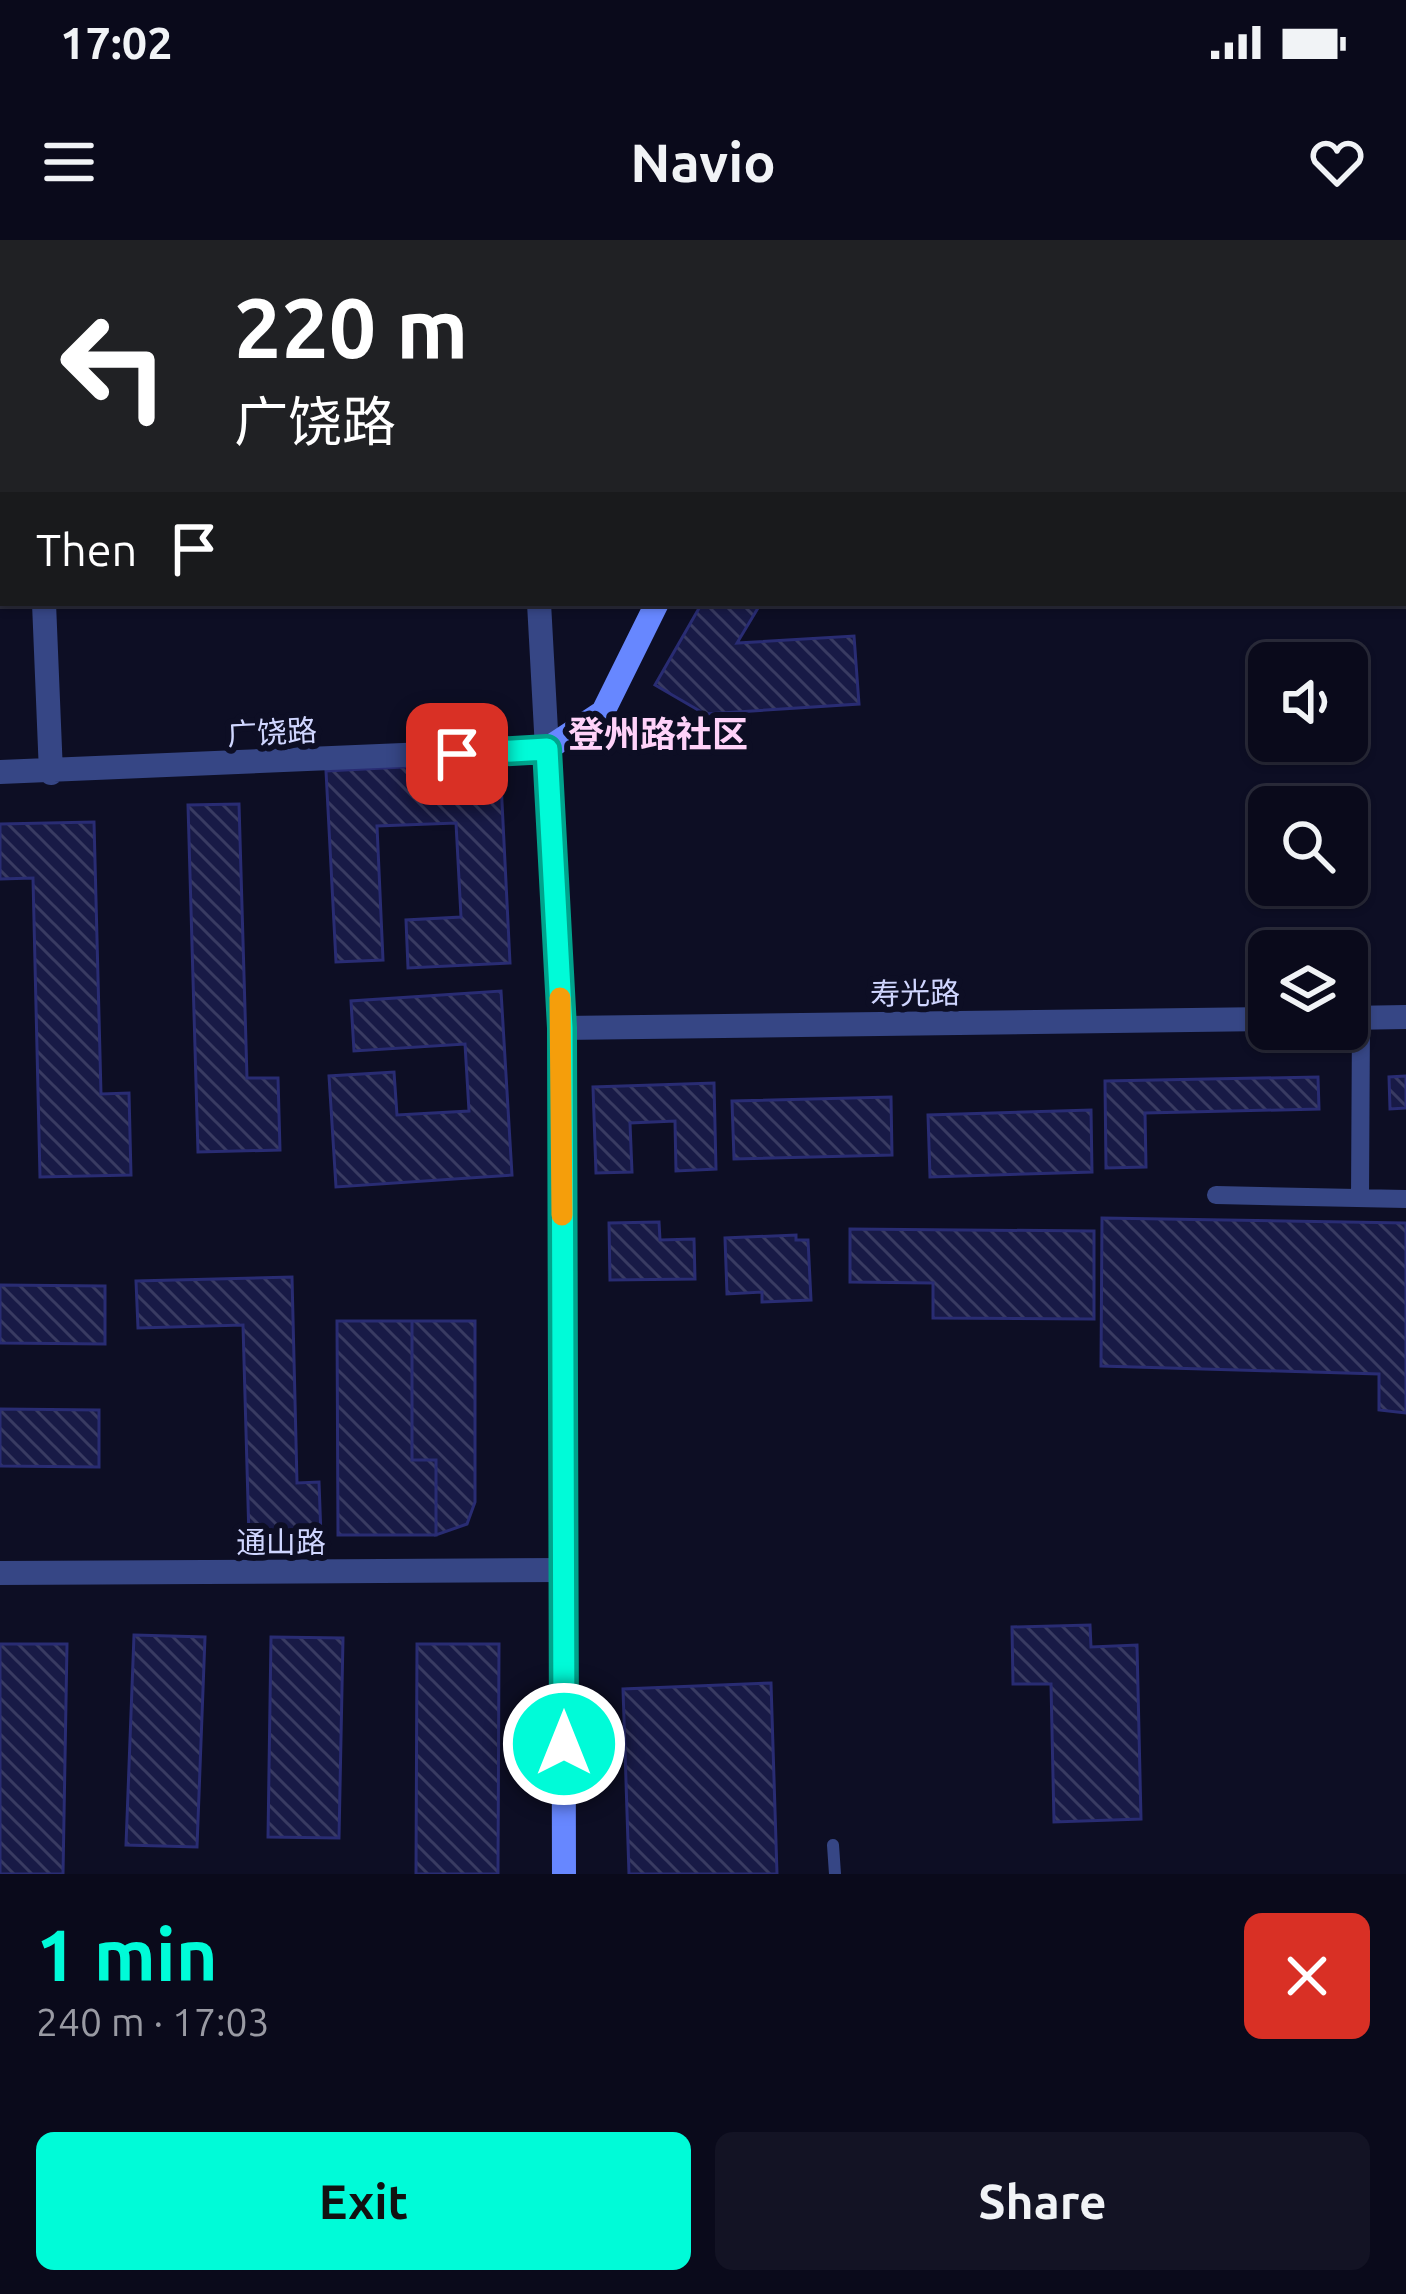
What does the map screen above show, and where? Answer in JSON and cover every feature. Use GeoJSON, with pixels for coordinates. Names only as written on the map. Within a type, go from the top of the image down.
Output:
{"type":"FeatureCollection","features":[{"type":"Feature","properties":{"kind":"main road"},"geometry":{"type":"LineString","coordinates":[[564,1874],[562,1028],[547,749],[603,712],[656,606]]}},
{"type":"Feature","properties":{"kind":"street"},"geometry":{"type":"LineString","coordinates":[[44,606],[51,773]]}},
{"type":"Feature","properties":{"kind":"street"},"geometry":{"type":"LineString","coordinates":[[539,606],[547,749]]}},
{"type":"Feature","properties":{"kind":"street","name":"广饶路"},"geometry":{"type":"LineString","coordinates":[[0,772],[547,749]]}},
{"type":"Feature","properties":{"kind":"street"},"geometry":{"type":"LineString","coordinates":[[1368,1018],[1406,1018]]}},
{"type":"Feature","properties":{"kind":"street","name":"寿光路"},"geometry":{"type":"LineString","coordinates":[[562,1028],[1248,1019]]}},
{"type":"Feature","properties":{"kind":"street"},"geometry":{"type":"LineString","coordinates":[[1355,1050],[1360,1197]]}},
{"type":"Feature","properties":{"kind":"street"},"geometry":{"type":"LineString","coordinates":[[1216,1195],[1406,1199]]}},
{"type":"Feature","properties":{"kind":"street","name":"通山路"},"geometry":{"type":"LineString","coordinates":[[0,1573],[563,1570]]}},
{"type":"Feature","properties":{"kind":"lane"},"geometry":{"type":"LineString","coordinates":[[833,1845],[835,1874]]}},
{"type":"Feature","properties":{"kind":"building"},"geometry":{"type":"Polygon","coordinates":[[[700,606],[759,606],[737,643],[854,636],[859,704],[705,714],[655,685],[700,606]]]}},
{"type":"Feature","properties":{"kind":"building"},"geometry":{"type":"Polygon","coordinates":[[[500,762],[510,963],[408,968],[406,920],[461,917],[456,823],[377,826],[383,960],[336,962],[326,771],[500,762]]]}},
{"type":"Feature","properties":{"kind":"building"},"geometry":{"type":"Polygon","coordinates":[[[239,804],[247,1078],[278,1078],[280,1150],[198,1152],[188,805],[239,804]]]}},
{"type":"Feature","properties":{"kind":"building"},"geometry":{"type":"Polygon","coordinates":[[[94,822],[101,1094],[129,1093],[131,1175],[40,1177],[33,878],[0,879],[0,824],[94,822]]]}},
{"type":"Feature","properties":{"kind":"building"},"geometry":{"type":"Polygon","coordinates":[[[501,991],[512,1175],[336,1187],[329,1076],[394,1072],[397,1115],[469,1111],[465,1044],[354,1051],[351,1001],[501,991]]]}},
{"type":"Feature","properties":{"kind":"building"},"geometry":{"type":"Polygon","coordinates":[[[1406,1076],[1406,1108],[1390,1109],[1389,1077],[1406,1076]]]}},
{"type":"Feature","properties":{"kind":"building"},"geometry":{"type":"Polygon","coordinates":[[[1318,1077],[1319,1109],[1145,1113],[1146,1167],[1106,1168],[1105,1081],[1318,1077]]]}},
{"type":"Feature","properties":{"kind":"building"},"geometry":{"type":"Polygon","coordinates":[[[714,1083],[716,1169],[676,1171],[675,1121],[630,1123],[632,1172],[596,1173],[593,1087],[714,1083]]]}},
{"type":"Feature","properties":{"kind":"building"},"geometry":{"type":"Polygon","coordinates":[[[891,1097],[892,1155],[734,1159],[732,1101],[891,1097]]]}},
{"type":"Feature","properties":{"kind":"building"},"geometry":{"type":"Polygon","coordinates":[[[1091,1110],[1092,1172],[930,1177],[928,1115],[1091,1110]]]}},
{"type":"Feature","properties":{"kind":"building"},"geometry":{"type":"Polygon","coordinates":[[[1102,1218],[1406,1223],[1406,1413],[1379,1410],[1379,1374],[1101,1366],[1102,1218]]]}},
{"type":"Feature","properties":{"kind":"building"},"geometry":{"type":"Polygon","coordinates":[[[659,1222],[660,1240],[694,1239],[695,1279],[610,1280],[609,1223],[659,1222]]]}},
{"type":"Feature","properties":{"kind":"building"},"geometry":{"type":"Polygon","coordinates":[[[850,1229],[1094,1231],[1094,1319],[933,1318],[933,1283],[850,1282],[850,1229]]]}},
{"type":"Feature","properties":{"kind":"building"},"geometry":{"type":"Polygon","coordinates":[[[796,1235],[796,1240],[808,1240],[811,1300],[762,1302],[762,1292],[727,1294],[725,1238],[796,1235]]]}},
{"type":"Feature","properties":{"kind":"building"},"geometry":{"type":"Polygon","coordinates":[[[292,1277],[297,1483],[319,1482],[321,1536],[249,1538],[243,1325],[138,1328],[136,1281],[292,1277]]]}},
{"type":"Feature","properties":{"kind":"building"},"geometry":{"type":"Polygon","coordinates":[[[0,1285],[105,1286],[105,1344],[0,1343],[0,1285]]]}},
{"type":"Feature","properties":{"kind":"building"},"geometry":{"type":"Polygon","coordinates":[[[337,1321],[412,1321],[412,1460],[436,1460],[436,1535],[338,1535],[337,1321]]]}},
{"type":"Feature","properties":{"kind":"building"},"geometry":{"type":"Polygon","coordinates":[[[412,1321],[475,1321],[475,1502],[467,1524],[436,1535],[436,1460],[412,1460],[412,1321]]]}},
{"type":"Feature","properties":{"kind":"building"},"geometry":{"type":"Polygon","coordinates":[[[0,1409],[99,1410],[99,1467],[0,1466],[0,1409]]]}},
{"type":"Feature","properties":{"kind":"building"},"geometry":{"type":"Polygon","coordinates":[[[1090,1625],[1091,1647],[1137,1645],[1141,1819],[1054,1822],[1051,1684],[1013,1684],[1012,1627],[1090,1625]]]}},
{"type":"Feature","properties":{"kind":"building"},"geometry":{"type":"Polygon","coordinates":[[[134,1635],[205,1637],[197,1847],[126,1845],[134,1635]]]}},
{"type":"Feature","properties":{"kind":"building"},"geometry":{"type":"Polygon","coordinates":[[[271,1637],[343,1638],[339,1838],[268,1837],[271,1637]]]}},
{"type":"Feature","properties":{"kind":"building"},"geometry":{"type":"Polygon","coordinates":[[[0,1644],[67,1644],[63,1874],[0,1874],[0,1644]]]}},
{"type":"Feature","properties":{"kind":"building"},"geometry":{"type":"Polygon","coordinates":[[[417,1644],[499,1644],[498,1874],[416,1874],[417,1644]]]}},
{"type":"Feature","properties":{"kind":"building"},"geometry":{"type":"Polygon","coordinates":[[[771,1683],[777,1874],[629,1874],[623,1689],[771,1683]]]}},
{"type":"Feature","properties":{"kind":"slow traffic"},"geometry":{"type":"LineString","coordinates":[[560,998],[562,1215]]}},
{"type":"Feature","properties":{"kind":"district","name":"登州路社区"},"geometry":{"type":"Point","coordinates":[658,733]}},
{"type":"Feature","properties":{"kind":"route"},"geometry":{"type":"LineString","coordinates":[[457,754],[547,749],[562,1028],[564,1744]]}}]}
